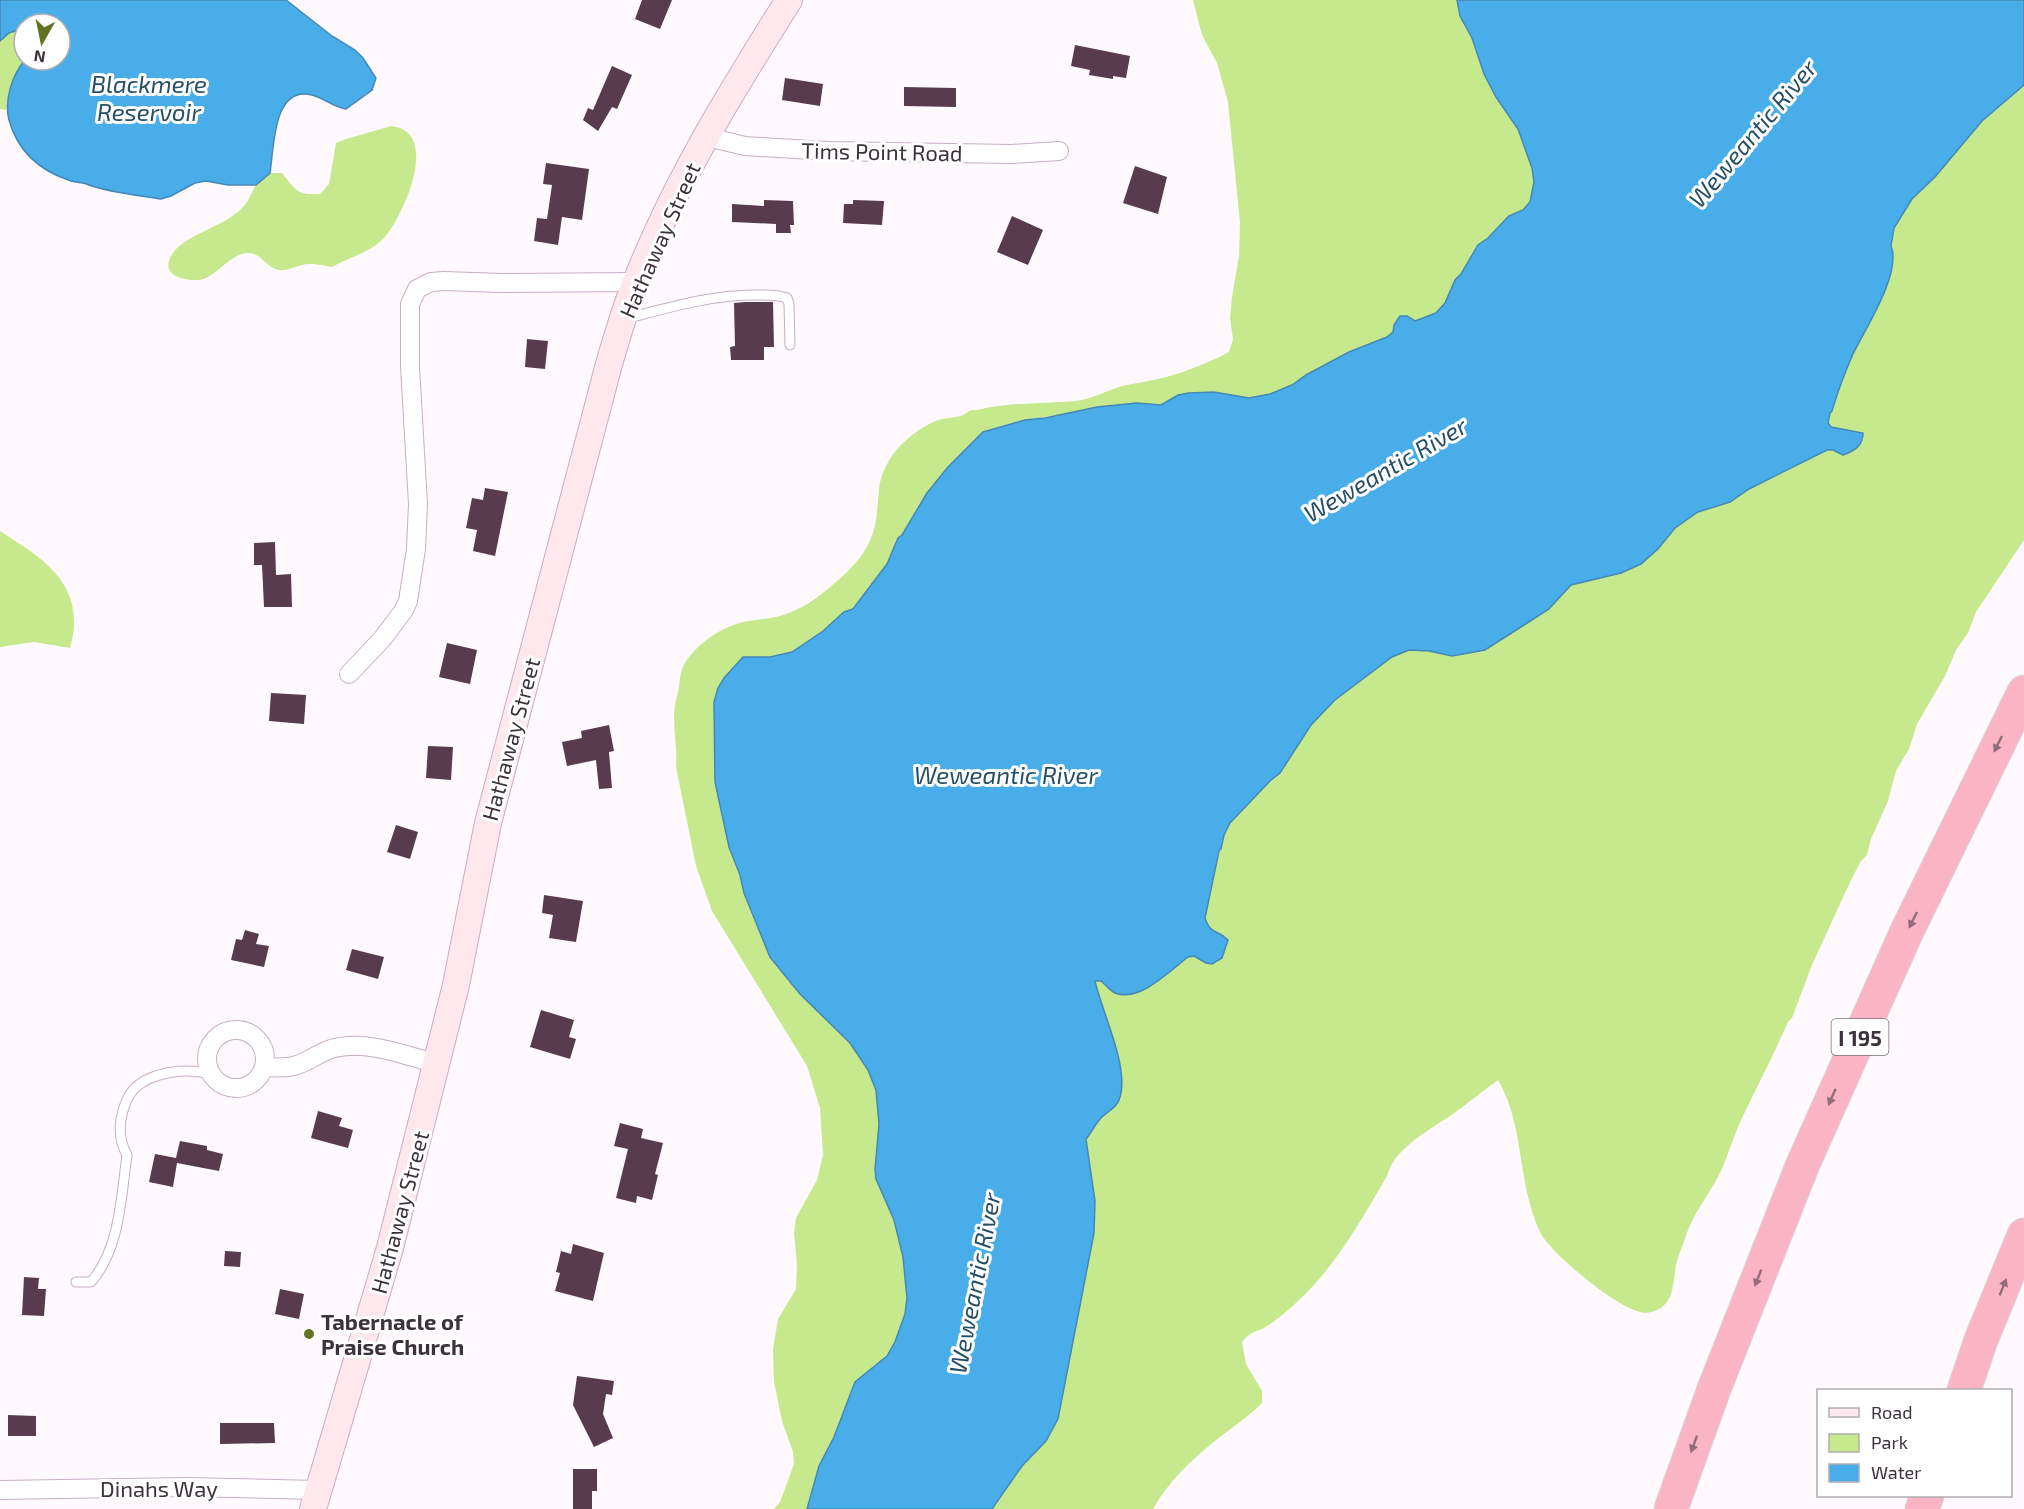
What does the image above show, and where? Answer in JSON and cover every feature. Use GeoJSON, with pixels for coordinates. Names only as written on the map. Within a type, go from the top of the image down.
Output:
{"type":"FeatureCollection","features":[{"type":"Feature","properties":{"kind":"highway","name":"I 195"},"geometry":{"type":"LineString","coordinates":[[1671,1509],[1714,1389],[1803,1164],[1907,931],[2024,692]]}},
{"type":"Feature","properties":{"kind":"highway"},"geometry":{"type":"LineString","coordinates":[[1964,1389],[2024,1235]]}},
{"type":"Feature","properties":{"kind":"street","name":"Hathaway Street"},"geometry":{"type":"LineString","coordinates":[[316,1500],[384,1271],[456,985],[488,823],[622,319],[635,282],[683,180],[739,80],[789,0]]}},
{"type":"Feature","properties":{"kind":"street","name":"Tims Point Road"},"geometry":{"type":"LineString","coordinates":[[707,137],[745,146],[828,151],[1012,154],[1059,151]]}},
{"type":"Feature","properties":{"kind":"street"},"geometry":{"type":"LineString","coordinates":[[350,674],[383,638],[407,606],[408,601],[416,549],[418,504],[410,367],[410,304],[417,289],[431,282],[444,281],[502,284],[635,282]]}},
{"type":"Feature","properties":{"kind":"street"},"geometry":{"type":"LineString","coordinates":[[232,1030],[242,1031],[258,1040],[265,1057],[264,1066],[260,1076],[253,1083],[235,1089],[225,1086],[210,1074],[207,1065],[210,1046],[223,1033],[232,1030]]}},
{"type":"Feature","properties":{"kind":"street"},"geometry":{"type":"LineString","coordinates":[[264,1066],[290,1067],[330,1049],[359,1046],[379,1048],[437,1064]]}},
{"type":"Feature","properties":{"kind":"street","name":"Dinahs Way"},"geometry":{"type":"LineString","coordinates":[[0,1490],[187,1487],[316,1500]]}},
{"type":"Feature","properties":{"kind":"lane"},"geometry":{"type":"LineString","coordinates":[[622,319],[732,295],[778,295],[787,298],[789,304],[790,345]]}},
{"type":"Feature","properties":{"kind":"lane"},"geometry":{"type":"LineString","coordinates":[[76,1282],[91,1282],[99,1273],[114,1236],[127,1155],[122,1147],[119,1133],[120,1123],[123,1110],[134,1089],[152,1078],[166,1074],[196,1071],[210,1074]]}},
{"type":"Feature","properties":{"kind":"green space"},"geometry":{"type":"Polygon","coordinates":[[[1193,0],[1457,0],[1460,16],[1472,38],[1484,74],[1496,97],[1518,129],[1532,168],[1534,182],[1531,202],[1523,210],[1509,216],[1478,245],[1455,280],[1445,303],[1436,313],[1415,322],[1407,316],[1394,325],[1393,332],[1387,337],[1349,352],[1292,385],[1270,394],[1249,398],[1214,392],[1178,395],[1161,405],[1137,403],[1025,420],[983,432],[948,467],[927,493],[902,536],[898,538],[887,564],[853,609],[844,612],[823,631],[792,652],[770,657],[743,657],[718,688],[714,702],[715,782],[729,847],[744,893],[770,957],[800,994],[850,1043],[868,1070],[876,1090],[879,1124],[876,1179],[894,1220],[903,1257],[907,1298],[905,1314],[895,1342],[887,1356],[855,1382],[834,1437],[819,1466],[807,1509],[774,1509],[780,1502],[794,1464],[793,1452],[782,1421],[774,1382],[773,1349],[778,1319],[796,1289],[797,1265],[794,1233],[796,1218],[817,1180],[823,1155],[820,1108],[807,1066],[712,911],[696,866],[676,767],[674,713],[682,670],[696,649],[715,634],[741,622],[776,617],[808,604],[845,574],[863,553],[871,538],[876,520],[881,477],[886,466],[899,447],[927,425],[972,410],[1085,399],[1121,386],[1182,372],[1229,352],[1233,339],[1230,318],[1239,256],[1240,223],[1228,102],[1217,63],[1202,35],[1193,0]]]}},
{"type":"Feature","properties":{"kind":"green space"},"geometry":{"type":"Polygon","coordinates":[[[12,32],[12,72],[17,72],[6,110],[0,109],[0,41],[12,32]]]}},
{"type":"Feature","properties":{"kind":"green space"},"geometry":{"type":"Polygon","coordinates":[[[2024,85],[2024,540],[1976,612],[1968,633],[1956,650],[1945,676],[1917,724],[1909,749],[1896,771],[1888,801],[1871,839],[1867,855],[1861,861],[1851,880],[1812,965],[1792,1018],[1788,1022],[1740,1123],[1721,1171],[1688,1230],[1668,1300],[1659,1309],[1648,1313],[1627,1307],[1599,1289],[1569,1265],[1546,1241],[1533,1214],[1513,1116],[1498,1080],[1416,1139],[1398,1156],[1357,1226],[1324,1273],[1288,1311],[1269,1325],[1249,1335],[1242,1342],[1246,1364],[1262,1391],[1262,1403],[1189,1464],[1173,1480],[1153,1509],[992,1509],[1022,1466],[1046,1441],[1058,1419],[1094,1233],[1095,1201],[1086,1139],[1100,1118],[1111,1111],[1113,1038],[1095,981],[1101,980],[1114,993],[1152,986],[1188,957],[1194,956],[1206,963],[1225,937],[1212,930],[1205,918],[1219,851],[1230,823],[1280,773],[1311,725],[1335,700],[1392,657],[1409,650],[1452,656],[1549,609],[1571,585],[1621,573],[1658,549],[1675,528],[1698,512],[1730,502],[1749,489],[1827,450],[1843,455],[1828,423],[1830,412],[1833,411],[1853,354],[1887,286],[1893,258],[1891,247],[1894,228],[1912,199],[1935,177],[1982,121],[2024,85]]]}},
{"type":"Feature","properties":{"kind":"green space"},"geometry":{"type":"Polygon","coordinates":[[[391,126],[406,131],[414,143],[416,158],[414,176],[408,195],[392,227],[372,248],[332,267],[309,264],[278,270],[256,255],[247,253],[234,258],[205,279],[186,279],[170,271],[169,260],[179,246],[234,215],[246,203],[256,185],[270,173],[282,173],[301,193],[320,194],[329,184],[336,143],[391,126]]]}},
{"type":"Feature","properties":{"kind":"green space"},"geometry":{"type":"Polygon","coordinates":[[[0,531],[27,548],[51,568],[61,580],[73,608],[74,628],[70,648],[34,642],[0,647],[0,531]]]}},
{"type":"Feature","properties":{"kind":"water","name":"Blackmere Reservoir"},"geometry":{"type":"Polygon","coordinates":[[[0,0],[286,0],[332,36],[355,50],[376,78],[372,90],[346,109],[312,95],[299,94],[290,99],[283,108],[278,121],[270,173],[256,185],[228,185],[206,181],[195,183],[161,199],[115,192],[60,177],[32,159],[24,151],[13,132],[8,113],[8,97],[17,72],[72,72],[72,12],[12,12],[12,32],[0,41],[0,0]]]}},
{"type":"Feature","properties":{"kind":"water","name":"Weweantic River"},"geometry":{"type":"Polygon","coordinates":[[[1457,0],[2024,0],[2024,85],[1982,121],[1935,177],[1912,199],[1894,228],[1891,246],[1893,257],[1887,285],[1850,361],[1828,423],[1831,427],[1863,433],[1857,447],[1843,455],[1827,450],[1749,489],[1730,502],[1698,512],[1675,528],[1658,549],[1641,564],[1621,573],[1571,585],[1549,609],[1485,650],[1452,656],[1409,650],[1392,657],[1335,700],[1311,725],[1280,773],[1230,823],[1219,851],[1205,918],[1212,930],[1228,940],[1222,958],[1212,964],[1194,956],[1188,957],[1154,984],[1124,995],[1111,991],[1101,981],[1095,981],[1119,1058],[1122,1088],[1118,1103],[1100,1119],[1086,1139],[1095,1201],[1094,1233],[1058,1419],[1046,1441],[1022,1466],[992,1509],[807,1509],[819,1466],[834,1437],[855,1382],[887,1356],[895,1342],[905,1314],[907,1298],[903,1257],[894,1220],[876,1179],[879,1124],[876,1090],[868,1070],[850,1043],[800,994],[770,957],[744,893],[729,847],[715,782],[714,702],[718,688],[743,657],[770,657],[792,652],[823,631],[844,612],[853,609],[887,564],[898,538],[927,493],[948,467],[983,432],[1025,420],[1097,407],[1137,403],[1161,405],[1178,395],[1189,393],[1214,392],[1249,398],[1270,394],[1292,385],[1349,352],[1387,337],[1393,332],[1394,325],[1400,316],[1407,316],[1415,321],[1436,313],[1445,303],[1455,280],[1478,245],[1509,216],[1523,210],[1530,202],[1534,182],[1532,168],[1518,129],[1496,97],[1484,74],[1472,38],[1460,16],[1457,0]]]}},
{"type":"Feature","properties":{"kind":"building"},"geometry":{"type":"Polygon","coordinates":[[[642,0],[672,0],[660,29],[635,19],[642,0]]]}},
{"type":"Feature","properties":{"kind":"building"},"geometry":{"type":"Polygon","coordinates":[[[1075,45],[1130,56],[1126,78],[1113,76],[1113,79],[1089,75],[1090,70],[1071,66],[1075,45]]]}},
{"type":"Feature","properties":{"kind":"building"},"geometry":{"type":"Polygon","coordinates":[[[612,66],[632,75],[617,109],[612,107],[598,131],[583,120],[588,108],[593,110],[612,66]]]}},
{"type":"Feature","properties":{"kind":"building"},"geometry":{"type":"Polygon","coordinates":[[[785,78],[823,84],[820,106],[782,100],[785,78]]]}},
{"type":"Feature","properties":{"kind":"building"},"geometry":{"type":"Polygon","coordinates":[[[904,87],[956,88],[956,107],[904,106],[904,87]]]}},
{"type":"Feature","properties":{"kind":"building"},"geometry":{"type":"Polygon","coordinates":[[[546,163],[589,169],[582,220],[562,217],[558,245],[534,241],[537,218],[547,219],[552,185],[543,184],[546,163]]]}},
{"type":"Feature","properties":{"kind":"building"},"geometry":{"type":"Polygon","coordinates":[[[1135,166],[1167,177],[1158,214],[1123,203],[1135,166]]]}},
{"type":"Feature","properties":{"kind":"building"},"geometry":{"type":"Polygon","coordinates":[[[764,200],[793,201],[794,225],[790,225],[791,233],[776,233],[776,224],[732,222],[732,204],[764,206],[764,200]]]}},
{"type":"Feature","properties":{"kind":"building"},"geometry":{"type":"Polygon","coordinates":[[[853,200],[884,201],[882,225],[843,223],[844,204],[853,204],[853,200]]]}},
{"type":"Feature","properties":{"kind":"building"},"geometry":{"type":"Polygon","coordinates":[[[1012,216],[1043,230],[1028,265],[997,252],[1012,216]]]}},
{"type":"Feature","properties":{"kind":"building"},"geometry":{"type":"Polygon","coordinates":[[[773,302],[774,347],[764,347],[764,360],[731,360],[730,347],[735,346],[734,303],[773,302]]]}},
{"type":"Feature","properties":{"kind":"building"},"geometry":{"type":"Polygon","coordinates":[[[527,339],[548,341],[545,369],[525,367],[527,339]]]}},
{"type":"Feature","properties":{"kind":"building"},"geometry":{"type":"Polygon","coordinates":[[[485,488],[508,492],[495,556],[473,551],[477,530],[466,528],[472,498],[483,500],[485,488]]]}},
{"type":"Feature","properties":{"kind":"building"},"geometry":{"type":"Polygon","coordinates":[[[275,542],[276,575],[291,574],[292,607],[264,607],[262,565],[254,565],[254,543],[275,542]]]}},
{"type":"Feature","properties":{"kind":"building"},"geometry":{"type":"Polygon","coordinates":[[[447,643],[477,650],[470,684],[439,677],[447,643]]]}},
{"type":"Feature","properties":{"kind":"building"},"geometry":{"type":"Polygon","coordinates":[[[271,693],[306,695],[304,724],[269,721],[271,693]]]}},
{"type":"Feature","properties":{"kind":"building"},"geometry":{"type":"Polygon","coordinates":[[[609,725],[614,751],[609,752],[612,788],[599,789],[596,760],[567,766],[562,742],[582,738],[581,731],[609,725]]]}},
{"type":"Feature","properties":{"kind":"building"},"geometry":{"type":"Polygon","coordinates":[[[428,746],[453,747],[451,780],[426,778],[428,746]]]}},
{"type":"Feature","properties":{"kind":"building"},"geometry":{"type":"Polygon","coordinates":[[[396,825],[418,832],[410,859],[387,852],[396,825]]]}},
{"type":"Feature","properties":{"kind":"building"},"geometry":{"type":"Polygon","coordinates":[[[544,895],[583,901],[576,942],[549,938],[553,915],[542,913],[544,895]]]}},
{"type":"Feature","properties":{"kind":"building"},"geometry":{"type":"Polygon","coordinates":[[[245,930],[259,934],[256,944],[269,946],[264,967],[231,960],[236,939],[242,940],[245,930]]]}},
{"type":"Feature","properties":{"kind":"building"},"geometry":{"type":"Polygon","coordinates":[[[352,949],[384,957],[378,979],[346,970],[352,949]]]}},
{"type":"Feature","properties":{"kind":"building"},"geometry":{"type":"Polygon","coordinates":[[[541,1010],[574,1020],[569,1037],[576,1039],[570,1059],[530,1047],[541,1010]]]}},
{"type":"Feature","properties":{"kind":"building"},"geometry":{"type":"Polygon","coordinates":[[[318,1111],[342,1118],[339,1126],[353,1130],[348,1148],[311,1138],[318,1111]]]}},
{"type":"Feature","properties":{"kind":"building"},"geometry":{"type":"Polygon","coordinates":[[[620,1123],[643,1129],[641,1138],[663,1143],[655,1174],[658,1175],[652,1200],[637,1196],[636,1203],[616,1198],[628,1149],[614,1146],[620,1123]]]}},
{"type":"Feature","properties":{"kind":"building"},"geometry":{"type":"Polygon","coordinates":[[[180,1141],[207,1146],[207,1150],[223,1154],[219,1171],[177,1163],[173,1187],[149,1182],[155,1154],[176,1158],[180,1141]]]}},
{"type":"Feature","properties":{"kind":"building"},"geometry":{"type":"Polygon","coordinates":[[[573,1244],[604,1253],[593,1301],[555,1291],[560,1273],[556,1272],[561,1251],[571,1254],[573,1244]]]}},
{"type":"Feature","properties":{"kind":"building"},"geometry":{"type":"Polygon","coordinates":[[[225,1251],[241,1252],[240,1267],[224,1266],[225,1251]]]}},
{"type":"Feature","properties":{"kind":"building"},"geometry":{"type":"Polygon","coordinates":[[[24,1277],[39,1278],[38,1289],[46,1289],[44,1316],[22,1315],[24,1277]]]}},
{"type":"Feature","properties":{"kind":"building"},"geometry":{"type":"Polygon","coordinates":[[[280,1289],[304,1294],[299,1319],[275,1314],[280,1289]]]}},
{"type":"Feature","properties":{"kind":"building"},"geometry":{"type":"Polygon","coordinates":[[[577,1376],[614,1381],[612,1395],[606,1394],[603,1414],[613,1438],[594,1447],[573,1405],[577,1376]]]}},
{"type":"Feature","properties":{"kind":"building"},"geometry":{"type":"Polygon","coordinates":[[[8,1415],[36,1416],[36,1436],[8,1436],[8,1415]]]}},
{"type":"Feature","properties":{"kind":"building"},"geometry":{"type":"Polygon","coordinates":[[[220,1423],[274,1423],[275,1443],[220,1444],[220,1423]]]}},
{"type":"Feature","properties":{"kind":"building"},"geometry":{"type":"Polygon","coordinates":[[[573,1469],[597,1469],[597,1491],[592,1491],[592,1509],[573,1509],[573,1469]]]}},
{"type":"Feature","properties":{"kind":"place","name":"Tabernacle of Praise Church"},"geometry":{"type":"Point","coordinates":[309,1334]}}]}
